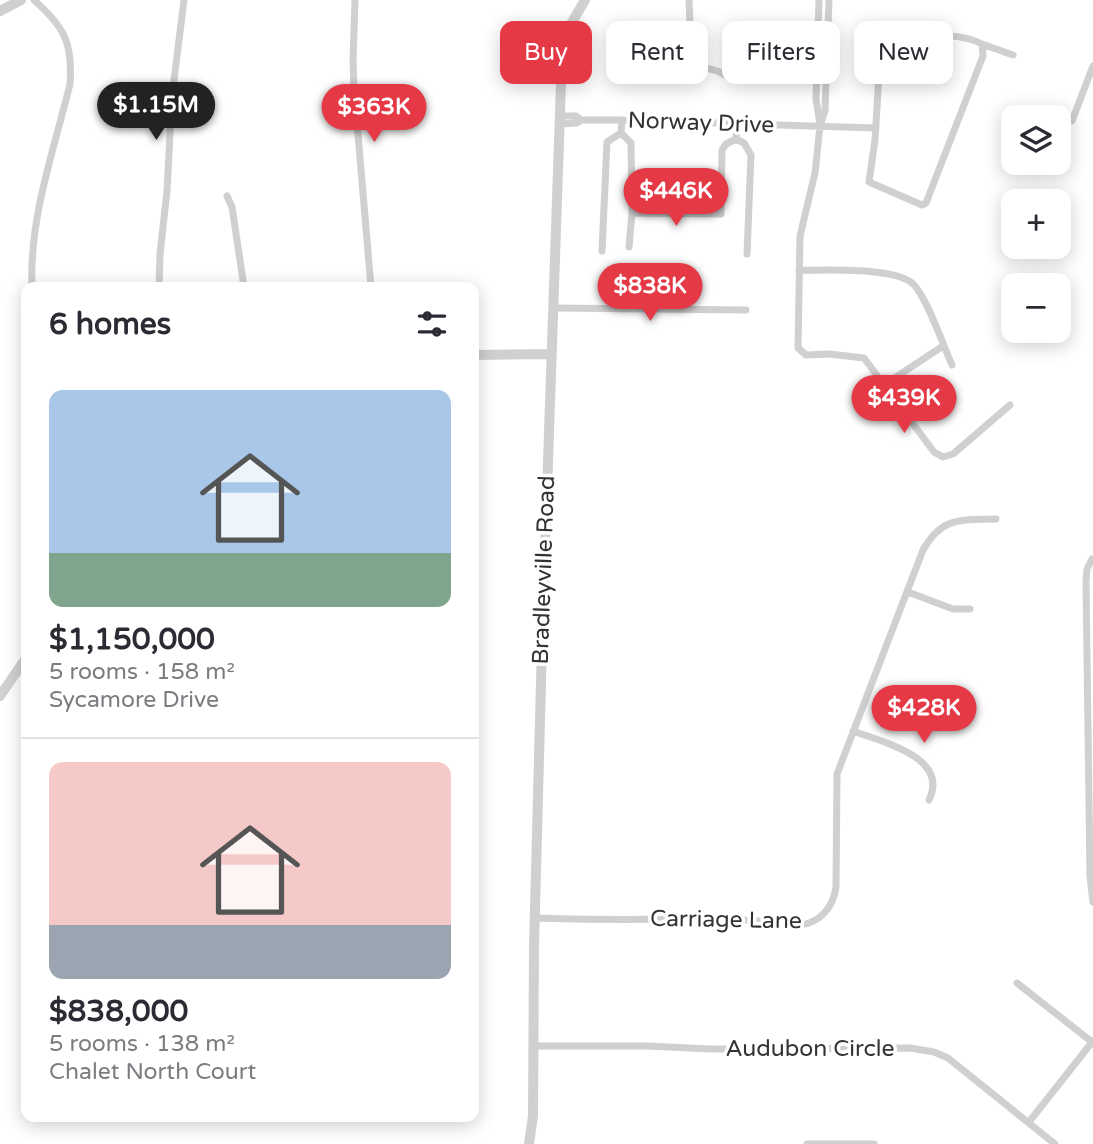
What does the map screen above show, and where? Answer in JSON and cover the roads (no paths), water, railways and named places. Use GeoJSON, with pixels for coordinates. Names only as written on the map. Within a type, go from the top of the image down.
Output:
{"type":"FeatureCollection","features":[{"type":"Feature","properties":{"kind":"street"},"geometry":{"type":"LineString","coordinates":[[0,11],[21,0]]}},
{"type":"Feature","properties":{"kind":"street"},"geometry":{"type":"LineString","coordinates":[[32,282],[36,225],[70,84],[71,63],[67,40],[60,26],[34,0]]}},
{"type":"Feature","properties":{"kind":"street"},"geometry":{"type":"LineString","coordinates":[[159,282],[172,96],[184,0]]}},
{"type":"Feature","properties":{"kind":"street"},"geometry":{"type":"LineString","coordinates":[[355,0],[353,60],[371,282]]}},
{"type":"Feature","properties":{"kind":"street","name":"Bradleyville Road"},"geometry":{"type":"LineString","coordinates":[[529,1144],[533,1116],[535,918],[562,54],[568,29],[585,0]]}},
{"type":"Feature","properties":{"kind":"street"},"geometry":{"type":"LineString","coordinates":[[689,0],[690,21]]}},
{"type":"Feature","properties":{"kind":"street"},"geometry":{"type":"LineString","coordinates":[[819,0],[816,99],[820,125]]}},
{"type":"Feature","properties":{"kind":"street"},"geometry":{"type":"LineString","coordinates":[[829,0],[825,111],[820,125],[815,173],[800,236],[799,351],[806,355],[861,357],[869,363],[934,452],[943,457],[953,454],[1010,405]]}},
{"type":"Feature","properties":{"kind":"street"},"geometry":{"type":"LineString","coordinates":[[982,44],[984,56],[926,203],[916,204],[869,182],[876,128],[878,65],[883,50],[895,38],[911,34],[960,37],[982,44],[1013,55]]}},
{"type":"Feature","properties":{"kind":"street"},"geometry":{"type":"LineString","coordinates":[[1072,121],[1093,66]]}},
{"type":"Feature","properties":{"kind":"street","name":"Norway Drive"},"geometry":{"type":"LineString","coordinates":[[559,120],[576,116],[581,120],[876,128]]}},
{"type":"Feature","properties":{"kind":"street"},"geometry":{"type":"LineString","coordinates":[[622,120],[621,133],[631,143],[632,213],[629,247]]}},
{"type":"Feature","properties":{"kind":"street"},"geometry":{"type":"LineString","coordinates":[[736,139],[737,124]]}},
{"type":"Feature","properties":{"kind":"street"},"geometry":{"type":"LineString","coordinates":[[602,250],[607,142],[621,133]]}},
{"type":"Feature","properties":{"kind":"street"},"geometry":{"type":"LineString","coordinates":[[632,213],[721,214],[722,150],[726,144],[736,139]]}},
{"type":"Feature","properties":{"kind":"street"},"geometry":{"type":"LineString","coordinates":[[736,139],[744,143],[751,155],[747,254]]}},
{"type":"Feature","properties":{"kind":"street"},"geometry":{"type":"LineString","coordinates":[[227,196],[232,207],[243,282]]}},
{"type":"Feature","properties":{"kind":"street"},"geometry":{"type":"LineString","coordinates":[[799,270],[880,272],[907,278],[918,289],[951,365]]}},
{"type":"Feature","properties":{"kind":"street"},"geometry":{"type":"LineString","coordinates":[[555,308],[746,310]]}},
{"type":"Feature","properties":{"kind":"street"},"geometry":{"type":"LineString","coordinates":[[884,385],[943,346]]}},
{"type":"Feature","properties":{"kind":"street"},"geometry":{"type":"LineString","coordinates":[[479,355],[551,354]]}},
{"type":"Feature","properties":{"kind":"street","name":"Carriage Lane"},"geometry":{"type":"LineString","coordinates":[[535,918],[754,920],[794,926],[813,921],[828,909],[835,891],[835,781],[923,550],[937,530],[955,520],[996,519]]}},
{"type":"Feature","properties":{"kind":"street"},"geometry":{"type":"LineString","coordinates":[[1092,559],[1086,580],[1090,876],[1093,902]]}},
{"type":"Feature","properties":{"kind":"street"},"geometry":{"type":"LineString","coordinates":[[908,592],[953,609],[970,609]]}},
{"type":"Feature","properties":{"kind":"street"},"geometry":{"type":"LineString","coordinates":[[0,696],[21,665]]}},
{"type":"Feature","properties":{"kind":"street"},"geometry":{"type":"LineString","coordinates":[[853,731],[921,761],[931,772],[934,782],[929,800]]}},
{"type":"Feature","properties":{"kind":"street"},"geometry":{"type":"LineString","coordinates":[[1017,983],[1092,1041],[1029,1122]]}},
{"type":"Feature","properties":{"kind":"street","name":"Audubon Circle"},"geometry":{"type":"LineString","coordinates":[[533,1046],[919,1048],[948,1058],[1055,1144]]}},
{"type":"Feature","properties":{"kind":"street"},"geometry":{"type":"LineString","coordinates":[[807,1144],[874,1144]]}}]}
